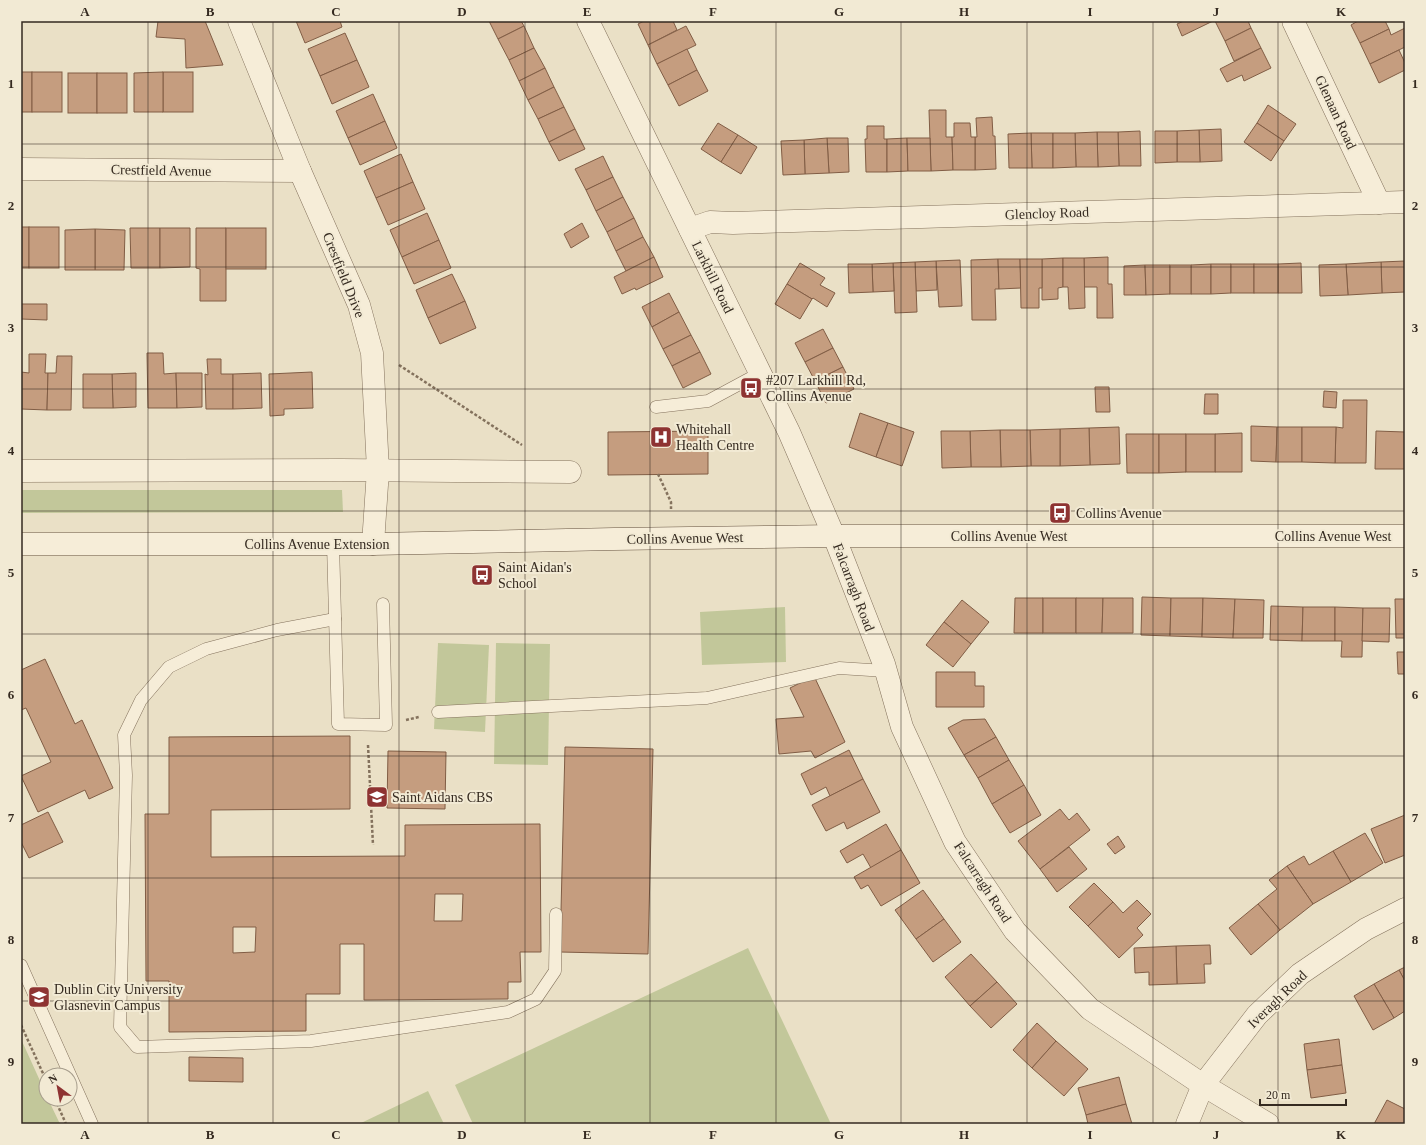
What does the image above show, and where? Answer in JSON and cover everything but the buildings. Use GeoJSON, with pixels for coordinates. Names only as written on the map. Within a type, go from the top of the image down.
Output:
{"type":"FeatureCollection","features":[{"type":"Feature","properties":{"kind":"street","name":"Crestfield Drive"},"geometry":{"type":"LineString","coordinates":[[239,21],[300,171],[359,305],[372,354],[378,470],[373,544]]}},
{"type":"Feature","properties":{"kind":"street","name":"Larkhill Road"},"geometry":{"type":"LineString","coordinates":[[588,21],[789,432],[834,536]]}},
{"type":"Feature","properties":{"kind":"street","name":"Glenaan Road"},"geometry":{"type":"LineString","coordinates":[[1293,21],[1379,203]]}},
{"type":"Feature","properties":{"kind":"street","name":"Crestfield Avenue"},"geometry":{"type":"LineString","coordinates":[[21,169],[300,171]]}},
{"type":"Feature","properties":{"kind":"street","name":"Glencloy Road"},"geometry":{"type":"LineString","coordinates":[[690,229],[710,222],[1405,202]]}},
{"type":"Feature","properties":{"kind":"street"},"geometry":{"type":"LineString","coordinates":[[21,471],[378,470],[570,472]]}},
{"type":"Feature","properties":{"kind":"street","name":"Collins Avenue West"},"geometry":{"type":"LineString","coordinates":[[614,538],[834,536],[1405,536]]}},
{"type":"Feature","properties":{"kind":"street","name":"Falcarragh Road"},"geometry":{"type":"LineString","coordinates":[[834,536],[886,672],[902,727],[955,842],[1015,931],[1090,1009],[1203,1085],[1268,1124]]}},
{"type":"Feature","properties":{"kind":"street","name":"Collins Avenue Extension"},"geometry":{"type":"LineString","coordinates":[[21,544],[373,544],[614,538]]}},
{"type":"Feature","properties":{"kind":"street","name":"Iveragh Road"},"geometry":{"type":"LineString","coordinates":[[1187,1124],[1203,1085],[1257,1015],[1300,974],[1366,929],[1405,909]]}},
{"type":"Feature","properties":{"kind":"lane"},"geometry":{"type":"LineString","coordinates":[[656,407],[708,401],[760,373]]}},
{"type":"Feature","properties":{"kind":"lane"},"geometry":{"type":"LineString","coordinates":[[333,544],[338,724],[386,724],[383,604]]}},
{"type":"Feature","properties":{"kind":"lane"},"geometry":{"type":"LineString","coordinates":[[335,619],[277,630],[206,649],[169,667],[140,700],[124,735],[126,775],[120,1027],[137,1047],[311,1041],[508,1012],[536,999],[555,971],[556,914]]}},
{"type":"Feature","properties":{"kind":"lane"},"geometry":{"type":"LineString","coordinates":[[438,712],[707,698],[839,668],[886,672]]}},
{"type":"Feature","properties":{"kind":"lane"},"geometry":{"type":"LineString","coordinates":[[21,965],[92,1124]]}},
{"type":"Feature","properties":{"kind":"path"},"geometry":{"type":"LineString","coordinates":[[372,354],[396,363],[526,448]]}},
{"type":"Feature","properties":{"kind":"path"},"geometry":{"type":"LineString","coordinates":[[658,474],[671,502],[671,509]]}},
{"type":"Feature","properties":{"kind":"path"},"geometry":{"type":"LineString","coordinates":[[386,724],[438,712]]}},
{"type":"Feature","properties":{"kind":"path"},"geometry":{"type":"LineString","coordinates":[[367,724],[373,845]]}},
{"type":"Feature","properties":{"kind":"path"},"geometry":{"type":"LineString","coordinates":[[21,1025],[40,1067]]}},
{"type":"Feature","properties":{"kind":"path"},"geometry":{"type":"LineString","coordinates":[[59,1107],[66,1124]]}},
{"type":"Feature","properties":{"kind":"green space"},"geometry":{"type":"Polygon","coordinates":[[[21,490],[342,490],[343,512],[21,513],[21,490]]]}},
{"type":"Feature","properties":{"kind":"green space"},"geometry":{"type":"Polygon","coordinates":[[[785,607],[786,662],[702,665],[700,612],[785,607]]]}},
{"type":"Feature","properties":{"kind":"green space"},"geometry":{"type":"Polygon","coordinates":[[[438,643],[489,645],[485,732],[434,729],[438,643]]]}},
{"type":"Feature","properties":{"kind":"green space"},"geometry":{"type":"Polygon","coordinates":[[[496,643],[550,644],[548,765],[494,764],[496,643]]]}},
{"type":"Feature","properties":{"kind":"green space"},"geometry":{"type":"Polygon","coordinates":[[[748,948],[831,1124],[473,1124],[455,1085],[748,948]]]}},
{"type":"Feature","properties":{"kind":"green space"},"geometry":{"type":"Polygon","coordinates":[[[21,1039],[38,1076],[38,1107],[52,1107],[60,1124],[21,1124],[21,1039]]]}},
{"type":"Feature","properties":{"kind":"green space"},"geometry":{"type":"Polygon","coordinates":[[[428,1091],[444,1124],[359,1124],[428,1091]]]}},
{"type":"Feature","properties":{"kind":"place","name":"#207 Larkhill Rd, Collins Avenue"},"geometry":{"type":"Point","coordinates":[751,388]}},
{"type":"Feature","properties":{"kind":"place","name":"Whitehall Health Centre"},"geometry":{"type":"Point","coordinates":[661,437]}},
{"type":"Feature","properties":{"kind":"place","name":"Collins Avenue"},"geometry":{"type":"Point","coordinates":[1060,513]}},
{"type":"Feature","properties":{"kind":"place","name":"Saint Aidan's School"},"geometry":{"type":"Point","coordinates":[482,575]}},
{"type":"Feature","properties":{"kind":"place","name":"Saint Aidans CBS"},"geometry":{"type":"Point","coordinates":[377,797]}},
{"type":"Feature","properties":{"kind":"place","name":"Dublin City University Glasnevin Campus"},"geometry":{"type":"Point","coordinates":[39,997]}}]}
